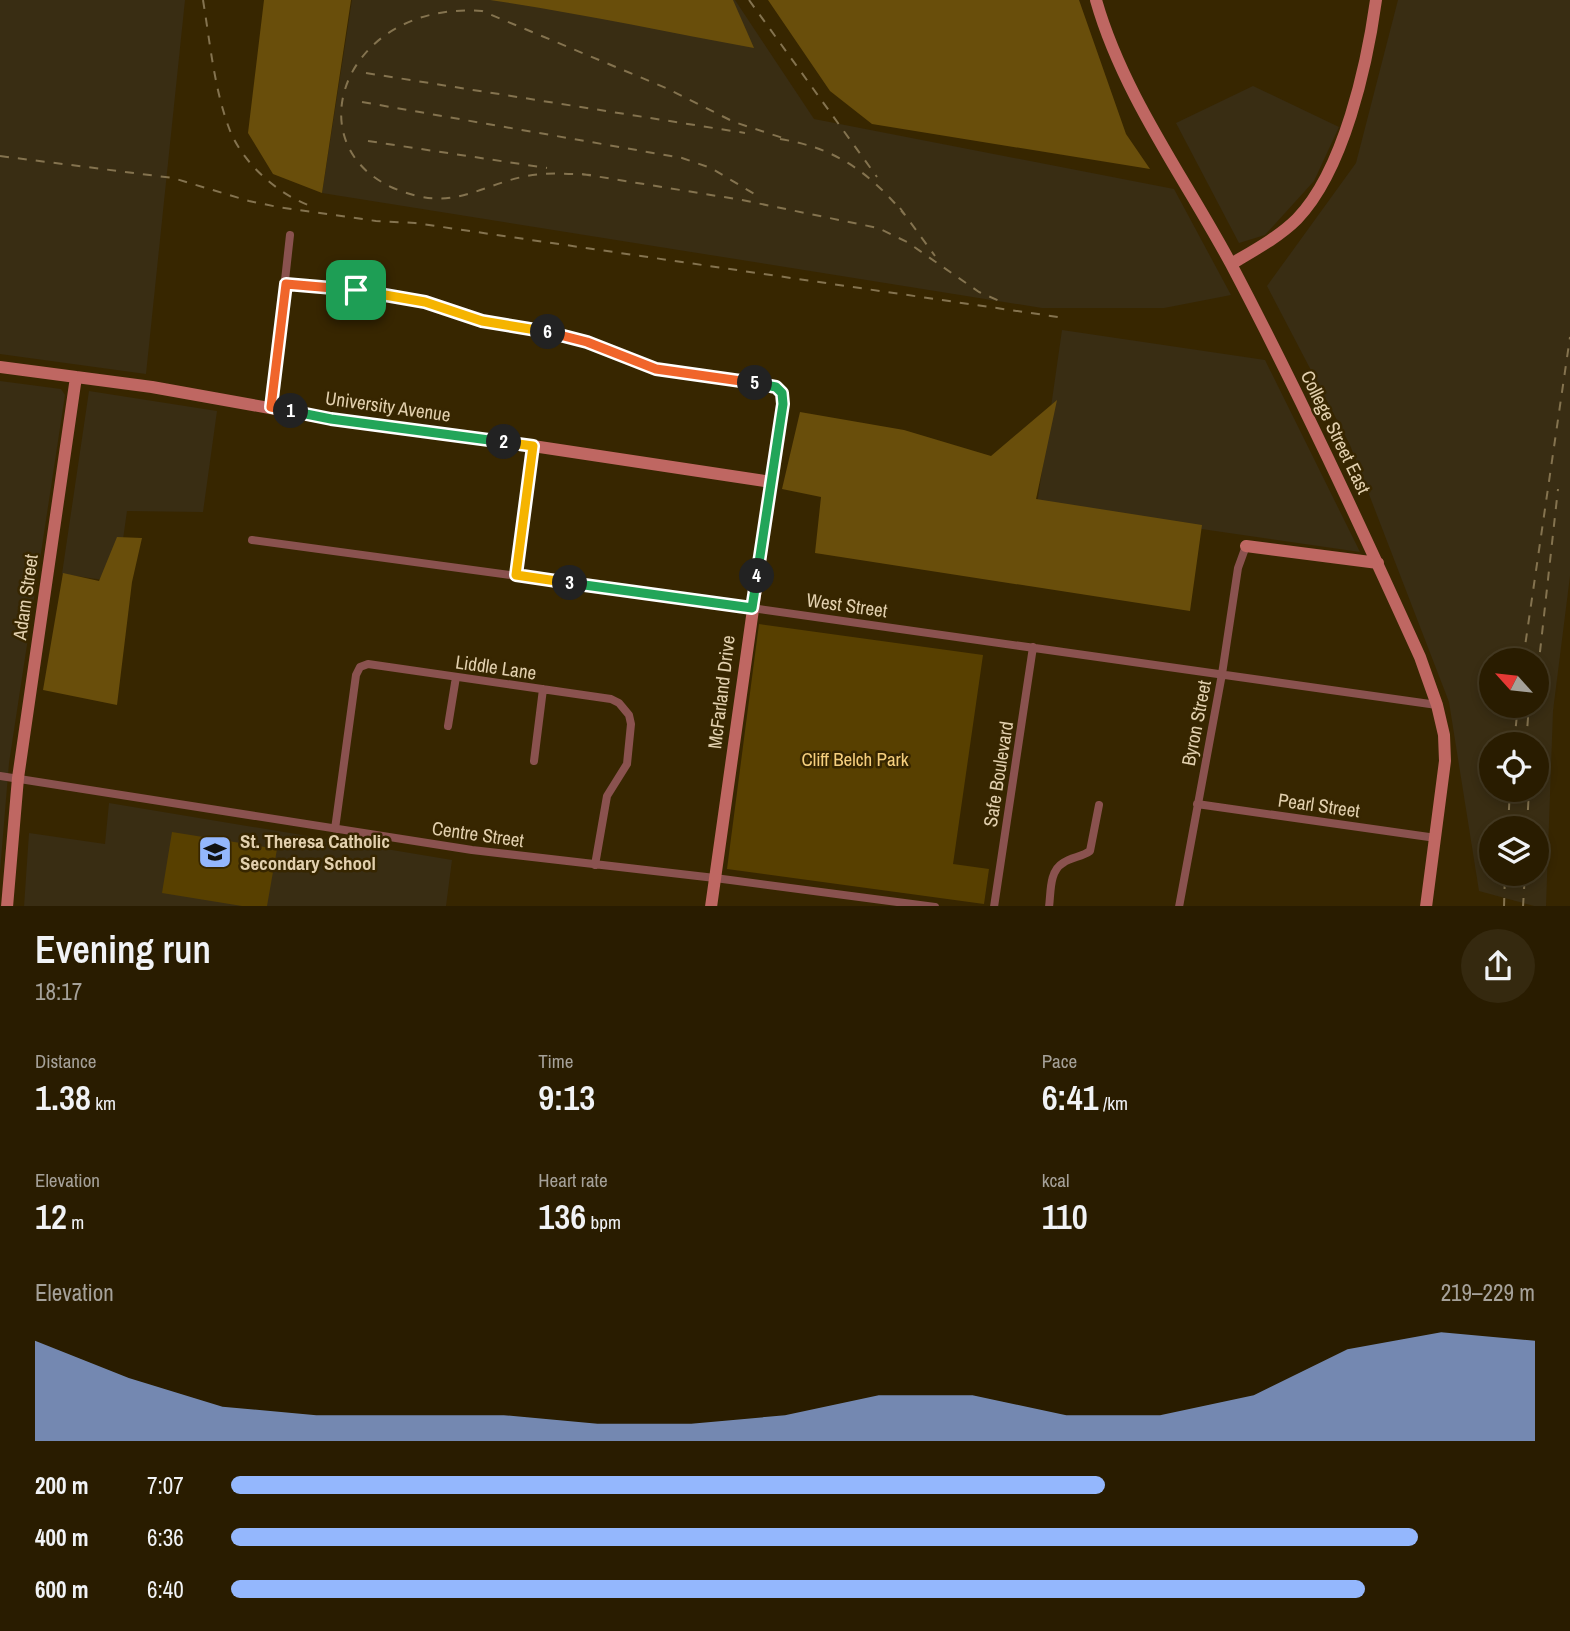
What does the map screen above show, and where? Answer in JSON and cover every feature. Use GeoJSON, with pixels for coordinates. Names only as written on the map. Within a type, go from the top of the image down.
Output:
{"type":"FeatureCollection","features":[{"type":"Feature","properties":{"kind":"street","name":"College Street East"},"geometry":{"type":"LineString","coordinates":[[1096,0],[1106,34],[1138,100],[1231,264],[1275,349],[1420,657],[1437,705],[1444,736],[1445,761],[1426,906]]}},
{"type":"Feature","properties":{"kind":"street"},"geometry":{"type":"LineString","coordinates":[[1231,264],[1257,249],[1296,220],[1315,195],[1333,160],[1350,116],[1371,41],[1376,0]]}},
{"type":"Feature","properties":{"kind":"street"},"geometry":{"type":"LineString","coordinates":[[271,407],[290,235]]}},
{"type":"Feature","properties":{"kind":"street"},"geometry":{"type":"LineString","coordinates":[[286,284],[356,290],[425,302],[482,321],[573,338],[656,369],[776,387],[782,393],[783,404],[771,482]]}},
{"type":"Feature","properties":{"kind":"street","name":"University Avenue"},"geometry":{"type":"LineString","coordinates":[[0,367],[152,387],[331,419],[771,482]]}},
{"type":"Feature","properties":{"kind":"street","name":"Adam Street"},"geometry":{"type":"LineString","coordinates":[[7,906],[18,778],[76,377]]}},
{"type":"Feature","properties":{"kind":"street"},"geometry":{"type":"LineString","coordinates":[[516,575],[533,446]]}},
{"type":"Feature","properties":{"kind":"street","name":"McFarland Drive"},"geometry":{"type":"LineString","coordinates":[[711,906],[771,482]]}},
{"type":"Feature","properties":{"kind":"street","name":"West Street"},"geometry":{"type":"LineString","coordinates":[[252,540],[1437,705]]}},
{"type":"Feature","properties":{"kind":"street"},"geometry":{"type":"LineString","coordinates":[[1245,546],[1378,564]]}},
{"type":"Feature","properties":{"kind":"street","name":"Byron Street"},"geometry":{"type":"LineString","coordinates":[[1179,906],[1222,674],[1238,568],[1245,546]]}},
{"type":"Feature","properties":{"kind":"street","name":"Safe Boulevard"},"geometry":{"type":"LineString","coordinates":[[994,906],[1033,647]]}},
{"type":"Feature","properties":{"kind":"street","name":"Liddle Lane"},"geometry":{"type":"LineString","coordinates":[[335,829],[356,675],[359,667],[368,664],[611,699],[619,703],[629,715],[631,724],[626,764],[607,796],[596,865]]}},
{"type":"Feature","properties":{"kind":"street"},"geometry":{"type":"LineString","coordinates":[[448,726],[456,677]]}},
{"type":"Feature","properties":{"kind":"street"},"geometry":{"type":"LineString","coordinates":[[534,761],[544,690]]}},
{"type":"Feature","properties":{"kind":"street","name":"Centre Street"},"geometry":{"type":"LineString","coordinates":[[0,775],[472,850],[935,906]]}},
{"type":"Feature","properties":{"kind":"street","name":"Pearl Street"},"geometry":{"type":"LineString","coordinates":[[1197,804],[1436,838]]}},
{"type":"Feature","properties":{"kind":"street"},"geometry":{"type":"LineString","coordinates":[[1049,906],[1053,877],[1058,867],[1090,851],[1099,805]]}},
{"type":"Feature","properties":{"kind":"shaded area"},"geometry":{"type":"Polygon","coordinates":[[[0,0],[185,0],[146,374],[0,354],[0,0]]]}},
{"type":"Feature","properties":{"kind":"shaded area"},"geometry":{"type":"Polygon","coordinates":[[[264,0],[351,0],[322,193],[273,174],[248,133],[264,0]]]}},
{"type":"Feature","properties":{"kind":"shaded area"},"geometry":{"type":"Polygon","coordinates":[[[352,0],[735,0],[814,119],[1174,189],[1231,295],[1164,308],[1042,308],[322,193],[352,0]]]}},
{"type":"Feature","properties":{"kind":"shaded area"},"geometry":{"type":"Polygon","coordinates":[[[490,0],[733,0],[754,48],[589,17],[490,0]]]}},
{"type":"Feature","properties":{"kind":"shaded area"},"geometry":{"type":"Polygon","coordinates":[[[768,0],[1079,0],[1126,134],[1150,169],[872,124],[830,91],[768,0]]]}},
{"type":"Feature","properties":{"kind":"shaded area"},"geometry":{"type":"Polygon","coordinates":[[[1398,0],[1570,0],[1570,576],[1553,711],[1549,822],[1549,816],[1479,816],[1479,886],[1547,886],[1546,906],[1534,906],[1479,891],[1449,702],[1350,445],[1267,286],[1356,163],[1398,0]]]}},
{"type":"Feature","properties":{"kind":"shaded area"},"geometry":{"type":"Polygon","coordinates":[[[1253,86],[1339,127],[1314,181],[1265,235],[1239,243],[1176,123],[1253,86]]]}},
{"type":"Feature","properties":{"kind":"shaded area"},"geometry":{"type":"Polygon","coordinates":[[[1062,330],[1265,360],[1360,552],[1037,505],[1062,330]]]}},
{"type":"Feature","properties":{"kind":"shaded area"},"geometry":{"type":"Polygon","coordinates":[[[0,381],[61,389],[65,395],[9,763],[0,871],[0,381]]]}},
{"type":"Feature","properties":{"kind":"shaded area"},"geometry":{"type":"Polygon","coordinates":[[[89,391],[217,411],[203,512],[127,511],[117,582],[62,574],[89,391]]]}},
{"type":"Feature","properties":{"kind":"shaded area"},"geometry":{"type":"Polygon","coordinates":[[[1057,400],[1036,499],[1202,525],[1190,611],[815,553],[821,497],[782,489],[800,412],[904,430],[991,456],[1057,400]]]}},
{"type":"Feature","properties":{"kind":"shaded area"},"geometry":{"type":"Polygon","coordinates":[[[117,537],[142,538],[132,582],[117,705],[43,690],[63,573],[99,581],[117,537]]]}},
{"type":"Feature","properties":{"kind":"shaded area","name":"St. Theresa Catholic Secondary School"},"geometry":{"type":"Polygon","coordinates":[[[109,803],[452,860],[446,906],[24,906],[29,833],[105,844],[109,803]]]}},
{"type":"Feature","properties":{"kind":"green space","name":"Cliff Belch Park"},"geometry":{"type":"Polygon","coordinates":[[[759,624],[983,655],[953,864],[989,869],[984,904],[727,869],[759,624]]]}},
{"type":"Feature","properties":{"kind":"green space"},"geometry":{"type":"Polygon","coordinates":[[[172,832],[277,849],[267,906],[242,906],[162,893],[172,832]]]}},
{"type":"Feature","properties":{"kind":"railway"},"geometry":{"type":"LineString","coordinates":[[203,0],[220,97],[235,141],[263,176],[288,195],[314,207]]}},
{"type":"Feature","properties":{"kind":"railway"},"geometry":{"type":"LineString","coordinates":[[749,0],[877,177]]}},
{"type":"Feature","properties":{"kind":"railway"},"geometry":{"type":"LineString","coordinates":[[591,175],[535,175],[460,196],[418,196],[377,179],[352,153],[341,121],[345,88],[362,57],[391,31],[432,15],[482,11],[666,88],[734,122],[789,140]]}},
{"type":"Feature","properties":{"kind":"railway"},"geometry":{"type":"LineString","coordinates":[[366,73],[745,133]]}},
{"type":"Feature","properties":{"kind":"railway"},"geometry":{"type":"LineString","coordinates":[[362,102],[682,158],[711,168],[761,198]]}},
{"type":"Feature","properties":{"kind":"railway"},"geometry":{"type":"LineString","coordinates":[[780,139],[818,149],[850,164],[878,186],[905,215]]}},
{"type":"Feature","properties":{"kind":"railway"},"geometry":{"type":"LineString","coordinates":[[368,141],[547,168]]}},
{"type":"Feature","properties":{"kind":"railway"},"geometry":{"type":"LineString","coordinates":[[0,156],[173,178],[278,207],[376,221],[415,223],[1058,317]]}},
{"type":"Feature","properties":{"kind":"railway"},"geometry":{"type":"LineString","coordinates":[[582,174],[742,200],[878,228],[907,242],[979,292],[1004,303]]}},
{"type":"Feature","properties":{"kind":"railway"},"geometry":{"type":"LineString","coordinates":[[900,208],[935,256]]}},
{"type":"Feature","properties":{"kind":"railway"},"geometry":{"type":"LineString","coordinates":[[1525,648],[1570,337]]}},
{"type":"Feature","properties":{"kind":"railway"},"geometry":{"type":"LineString","coordinates":[[1540,648],[1558,489]]}},
{"type":"Feature","properties":{"kind":"railway"},"geometry":{"type":"LineString","coordinates":[[1515,732],[1517,718]]}},
{"type":"Feature","properties":{"kind":"railway"},"geometry":{"type":"LineString","coordinates":[[1527,732],[1528,718]]}},
{"type":"Feature","properties":{"kind":"railway"},"geometry":{"type":"LineString","coordinates":[[1509,802],[1509,816]]}},
{"type":"Feature","properties":{"kind":"railway"},"geometry":{"type":"LineString","coordinates":[[1528,802],[1528,816]]}},
{"type":"Feature","properties":{"kind":"railway"},"geometry":{"type":"LineString","coordinates":[[1504,906],[1505,886]]}},
{"type":"Feature","properties":{"kind":"railway"},"geometry":{"type":"LineString","coordinates":[[1523,906],[1524,886]]}},
{"type":"Feature","properties":{"kind":"place","name":"St. Theresa Catholic Secondary School"},"geometry":{"type":"Point","coordinates":[215,852]}},
{"type":"Feature","properties":{"kind":"route"},"geometry":{"type":"LineString","coordinates":[[286,284],[356,290],[425,302],[482,321],[573,338],[656,369],[776,387],[782,393],[783,404],[752,608],[516,575],[533,446],[331,419],[271,407],[286,284]]}}]}
